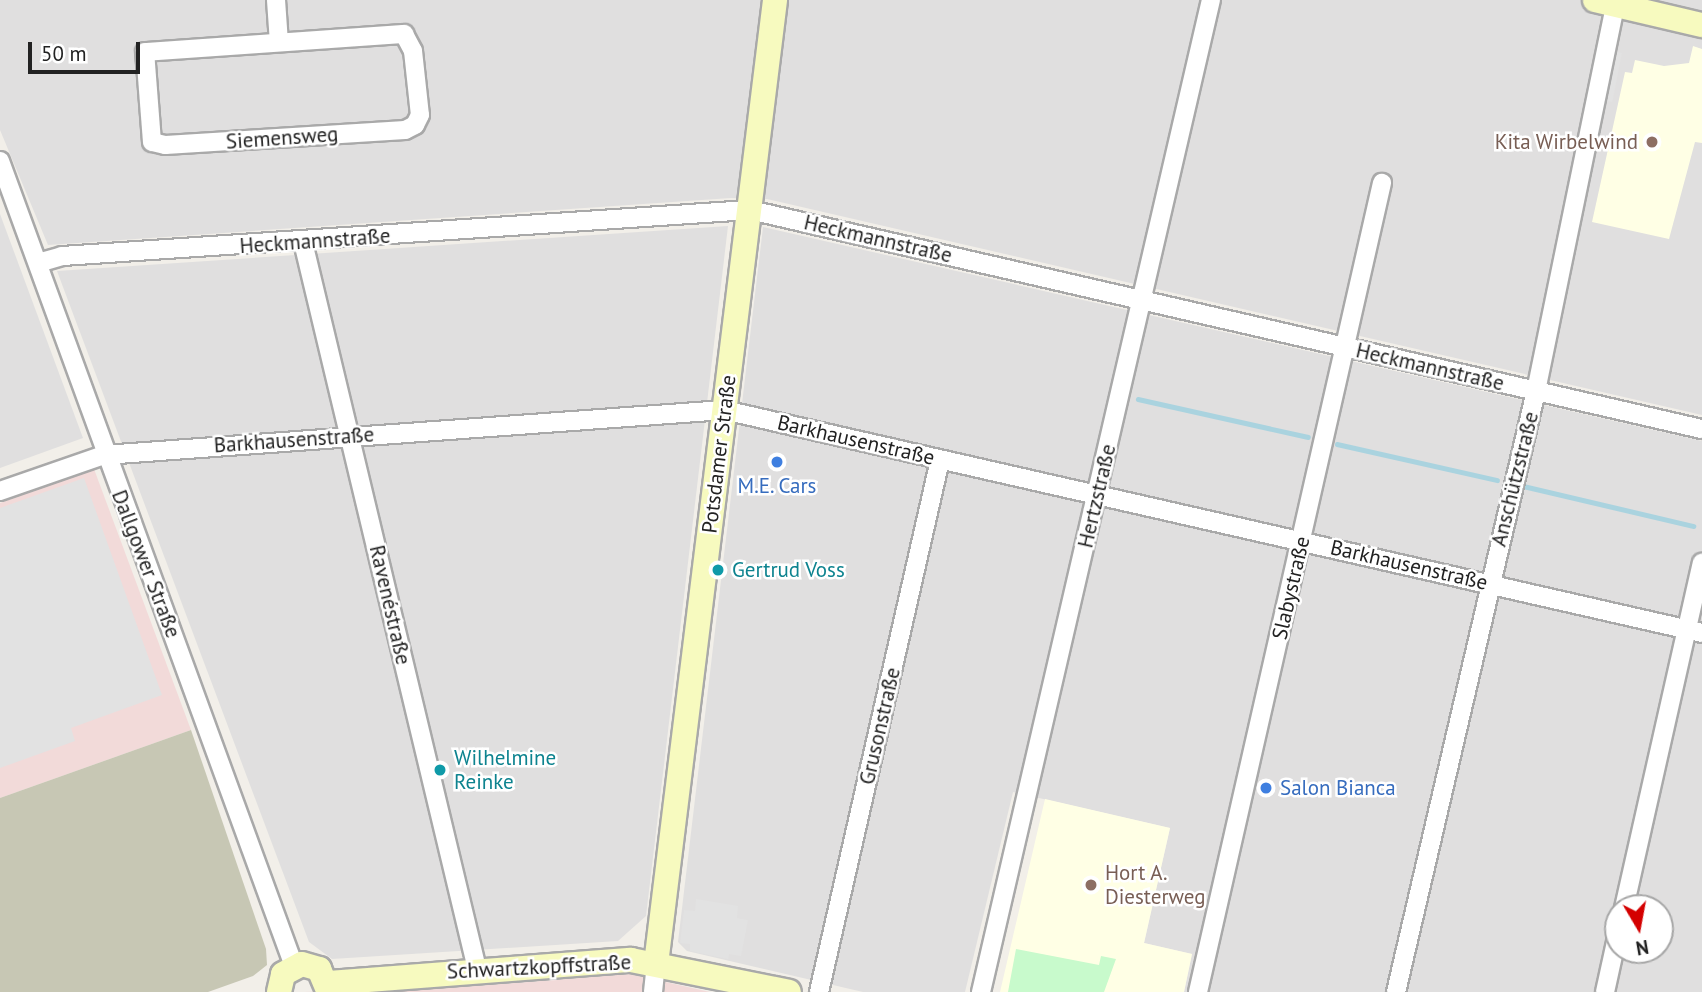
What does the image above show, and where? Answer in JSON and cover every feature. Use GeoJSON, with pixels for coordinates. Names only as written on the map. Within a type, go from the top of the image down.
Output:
{"type":"FeatureCollection","features":[{"type":"Feature","properties":{"kind":"street"},"geometry":{"type":"LineString","coordinates":[[276,0],[279,39]]}},
{"type":"Feature","properties":{"kind":"street","name":"Potsdamer Straße"},"geometry":{"type":"LineString","coordinates":[[653,992],[775,0]]}},
{"type":"Feature","properties":{"kind":"street","name":"Hertzstraße"},"geometry":{"type":"LineString","coordinates":[[981,992],[1211,0]]}},
{"type":"Feature","properties":{"kind":"street"},"geometry":{"type":"LineString","coordinates":[[1605,2],[1702,25]]}},
{"type":"Feature","properties":{"kind":"street","name":"Anschützstraße"},"geometry":{"type":"LineString","coordinates":[[1396,992],[1536,391],[1605,2]]}},
{"type":"Feature","properties":{"kind":"street","name":"Siemensweg"},"geometry":{"type":"LineString","coordinates":[[404,34],[413,51],[420,115],[415,125],[378,132],[165,145],[152,142],[145,52],[279,39],[404,34]]}},
{"type":"Feature","properties":{"kind":"street","name":"Dallgower Straße"},"geometry":{"type":"LineString","coordinates":[[0,161],[104,455],[294,966]]}},
{"type":"Feature","properties":{"kind":"street","name":"Slabystraße"},"geometry":{"type":"LineString","coordinates":[[1198,992],[1382,183]]}},
{"type":"Feature","properties":{"kind":"street","name":"Heckmannstraße"},"geometry":{"type":"LineString","coordinates":[[38,264],[62,256],[303,242],[750,210],[1702,429]]}},
{"type":"Feature","properties":{"kind":"street","name":"Ravenéstraße"},"geometry":{"type":"LineString","coordinates":[[303,242],[477,969]]}},
{"type":"Feature","properties":{"kind":"street","name":"Barkhausenstraße"},"geometry":{"type":"LineString","coordinates":[[0,491],[104,455],[724,410],[1694,631]]}},
{"type":"Feature","properties":{"kind":"street","name":"Grusonstraße"},"geometry":{"type":"LineString","coordinates":[[819,992],[940,460]]}},
{"type":"Feature","properties":{"kind":"street"},"geometry":{"type":"LineString","coordinates":[[1628,894],[1694,631],[1702,563]]}},
{"type":"Feature","properties":{"kind":"street","name":"Schwartzkopffstraße"},"geometry":{"type":"LineString","coordinates":[[329,988],[477,969],[631,960],[789,992]]}},
{"type":"Feature","properties":{"kind":"street"},"geometry":{"type":"LineString","coordinates":[[1605,992],[1611,964]]}},
{"type":"Feature","properties":{"kind":"street"},"geometry":{"type":"LineString","coordinates":[[279,992],[283,974],[294,966],[311,965],[329,988]]}},
{"type":"Feature","properties":{"kind":"shaded area"},"geometry":{"type":"Polygon","coordinates":[[[0,0],[1702,0],[1702,415],[767,199],[731,198],[48,245],[0,130],[0,0]]]}},
{"type":"Feature","properties":{"kind":"shaded area","name":"Kita Wirbelwind"},"geometry":{"type":"Polygon","coordinates":[[[1693,46],[1702,49],[1702,143],[1695,142],[1669,239],[1592,222],[1625,72],[1632,73],[1635,60],[1664,66],[1689,63],[1693,46]]]}},
{"type":"Feature","properties":{"kind":"shaded area"},"geometry":{"type":"Polygon","coordinates":[[[1612,51],[1622,53],[1612,102],[1602,100],[1612,51]]]}},
{"type":"Feature","properties":{"kind":"shaded area"},"geometry":{"type":"Polygon","coordinates":[[[0,214],[83,438],[0,468],[0,214]]]}},
{"type":"Feature","properties":{"kind":"shaded area"},"geometry":{"type":"Polygon","coordinates":[[[728,226],[646,916],[618,941],[332,959],[309,942],[57,271],[728,226]]]}},
{"type":"Feature","properties":{"kind":"shaded area"},"geometry":{"type":"Polygon","coordinates":[[[763,227],[1702,441],[1702,992],[1184,992],[1192,954],[1144,943],[1170,828],[1013,792],[965,992],[863,992],[687,951],[678,942],[763,227]]]}},
{"type":"Feature","properties":{"kind":"shaded area"},"geometry":{"type":"Polygon","coordinates":[[[94,469],[191,730],[0,798],[0,503],[94,469]]]}},
{"type":"Feature","properties":{"kind":"shaded area"},"geometry":{"type":"Polygon","coordinates":[[[84,478],[162,695],[71,728],[75,741],[0,768],[0,508],[84,478]]]}},
{"type":"Feature","properties":{"kind":"shaded area"},"geometry":{"type":"Polygon","coordinates":[[[191,730],[266,949],[267,965],[253,976],[208,992],[0,992],[0,798],[191,730]]]}},
{"type":"Feature","properties":{"kind":"shaded area","name":"Hort A. Diesterweg"},"geometry":{"type":"Polygon","coordinates":[[[1045,799],[1170,828],[1144,943],[1192,954],[1184,992],[1000,992],[1045,799]]]}},
{"type":"Feature","properties":{"kind":"shaded area"},"geometry":{"type":"Polygon","coordinates":[[[696,899],[738,906],[737,918],[748,920],[741,956],[729,954],[728,959],[690,951],[690,944],[680,943],[684,910],[695,911],[696,899]]]}},
{"type":"Feature","properties":{"kind":"shaded area"},"geometry":{"type":"Polygon","coordinates":[[[630,974],[710,992],[304,992],[462,987],[630,974]]]}},
{"type":"Feature","properties":{"kind":"green space"},"geometry":{"type":"Polygon","coordinates":[[[1016,949],[1099,965],[1101,956],[1116,959],[1104,992],[1008,992],[1016,949]]]}},
{"type":"Feature","properties":{"kind":"waterway"},"geometry":{"type":"LineString","coordinates":[[1138,399],[1308,437]]}},
{"type":"Feature","properties":{"kind":"waterway"},"geometry":{"type":"LineString","coordinates":[[1337,444],[1497,480]]}},
{"type":"Feature","properties":{"kind":"waterway"},"geometry":{"type":"LineString","coordinates":[[1523,486],[1693,526]]}},
{"type":"Feature","properties":{"kind":"place","name":"Kita Wirbelwind"},"geometry":{"type":"Point","coordinates":[1652,142]}},
{"type":"Feature","properties":{"kind":"place","name":"M.E. Cars"},"geometry":{"type":"Point","coordinates":[777,462]}},
{"type":"Feature","properties":{"kind":"place","name":"Gertrud Voss"},"geometry":{"type":"Point","coordinates":[718,570]}},
{"type":"Feature","properties":{"kind":"place","name":"Wilhelmine Reinke"},"geometry":{"type":"Point","coordinates":[440,770]}},
{"type":"Feature","properties":{"kind":"place","name":"Salon Bianca"},"geometry":{"type":"Point","coordinates":[1266,788]}},
{"type":"Feature","properties":{"kind":"place","name":"Hort A. Diesterweg"},"geometry":{"type":"Point","coordinates":[1091,885]}}]}
